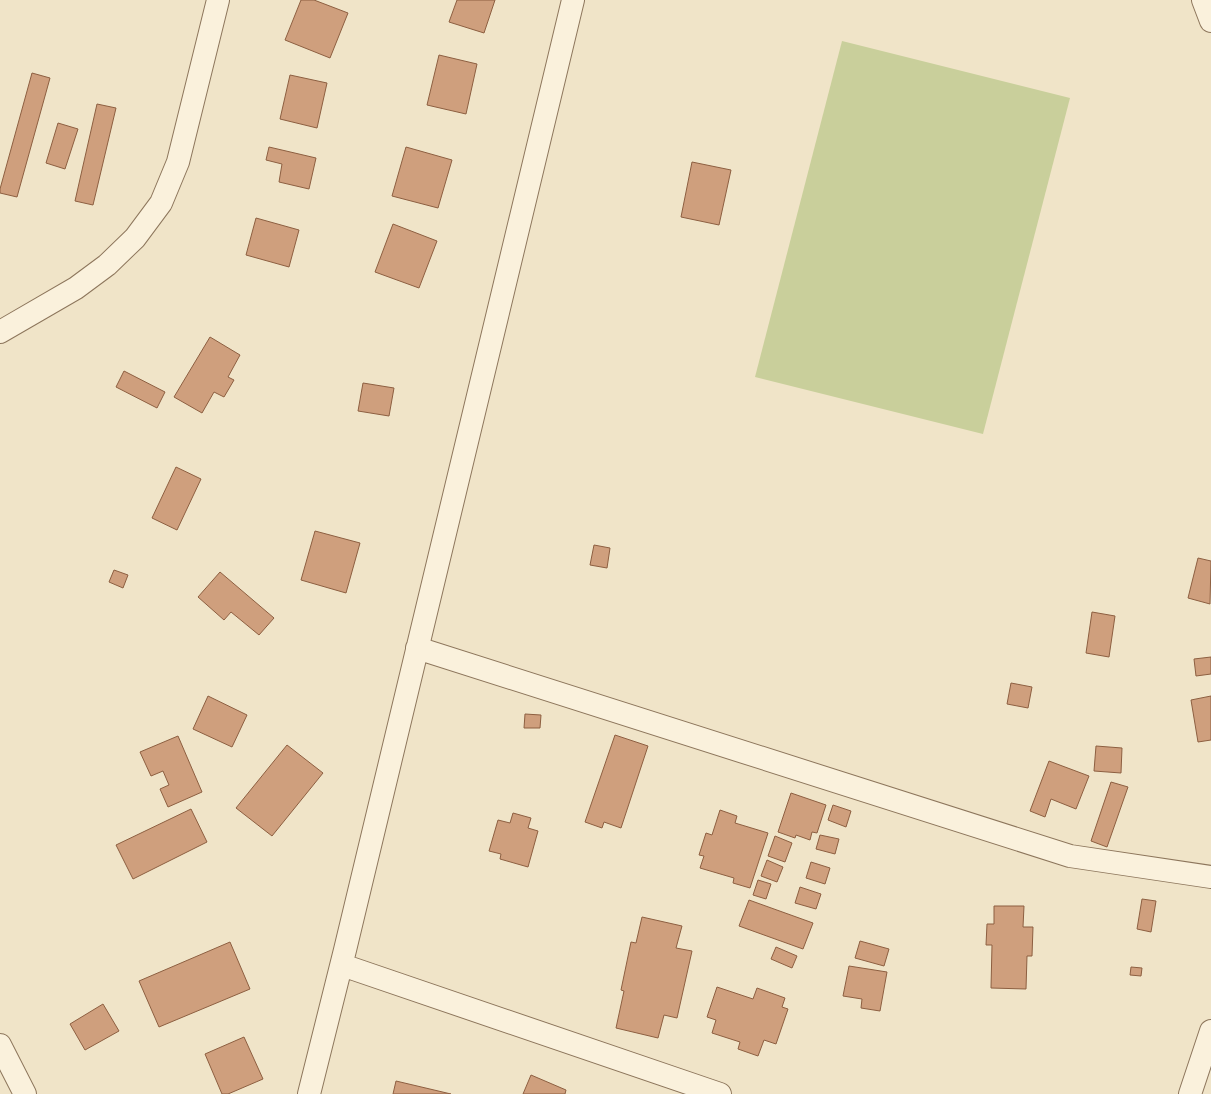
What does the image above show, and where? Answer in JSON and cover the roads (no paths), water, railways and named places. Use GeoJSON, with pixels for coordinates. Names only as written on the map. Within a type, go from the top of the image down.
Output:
{"type":"FeatureCollection","features":[{"type":"Feature","properties":{"kind":"street"},"geometry":{"type":"LineString","coordinates":[[0,332],[76,288],[107,265],[135,238],[161,203],[178,162],[218,0]]}},
{"type":"Feature","properties":{"kind":"street"},"geometry":{"type":"LineString","coordinates":[[309,1094],[342,965],[572,0]]}},
{"type":"Feature","properties":{"kind":"street"},"geometry":{"type":"LineString","coordinates":[[1203,0],[1211,21]]}},
{"type":"Feature","properties":{"kind":"street"},"geometry":{"type":"LineString","coordinates":[[417,648],[1070,856],[1211,877]]}},
{"type":"Feature","properties":{"kind":"street"},"geometry":{"type":"LineString","coordinates":[[342,965],[720,1094]]}},
{"type":"Feature","properties":{"kind":"street"},"geometry":{"type":"LineString","coordinates":[[1190,1094],[1211,1031]]}},
{"type":"Feature","properties":{"kind":"street"},"geometry":{"type":"LineString","coordinates":[[0,1045],[25,1094]]}}]}
